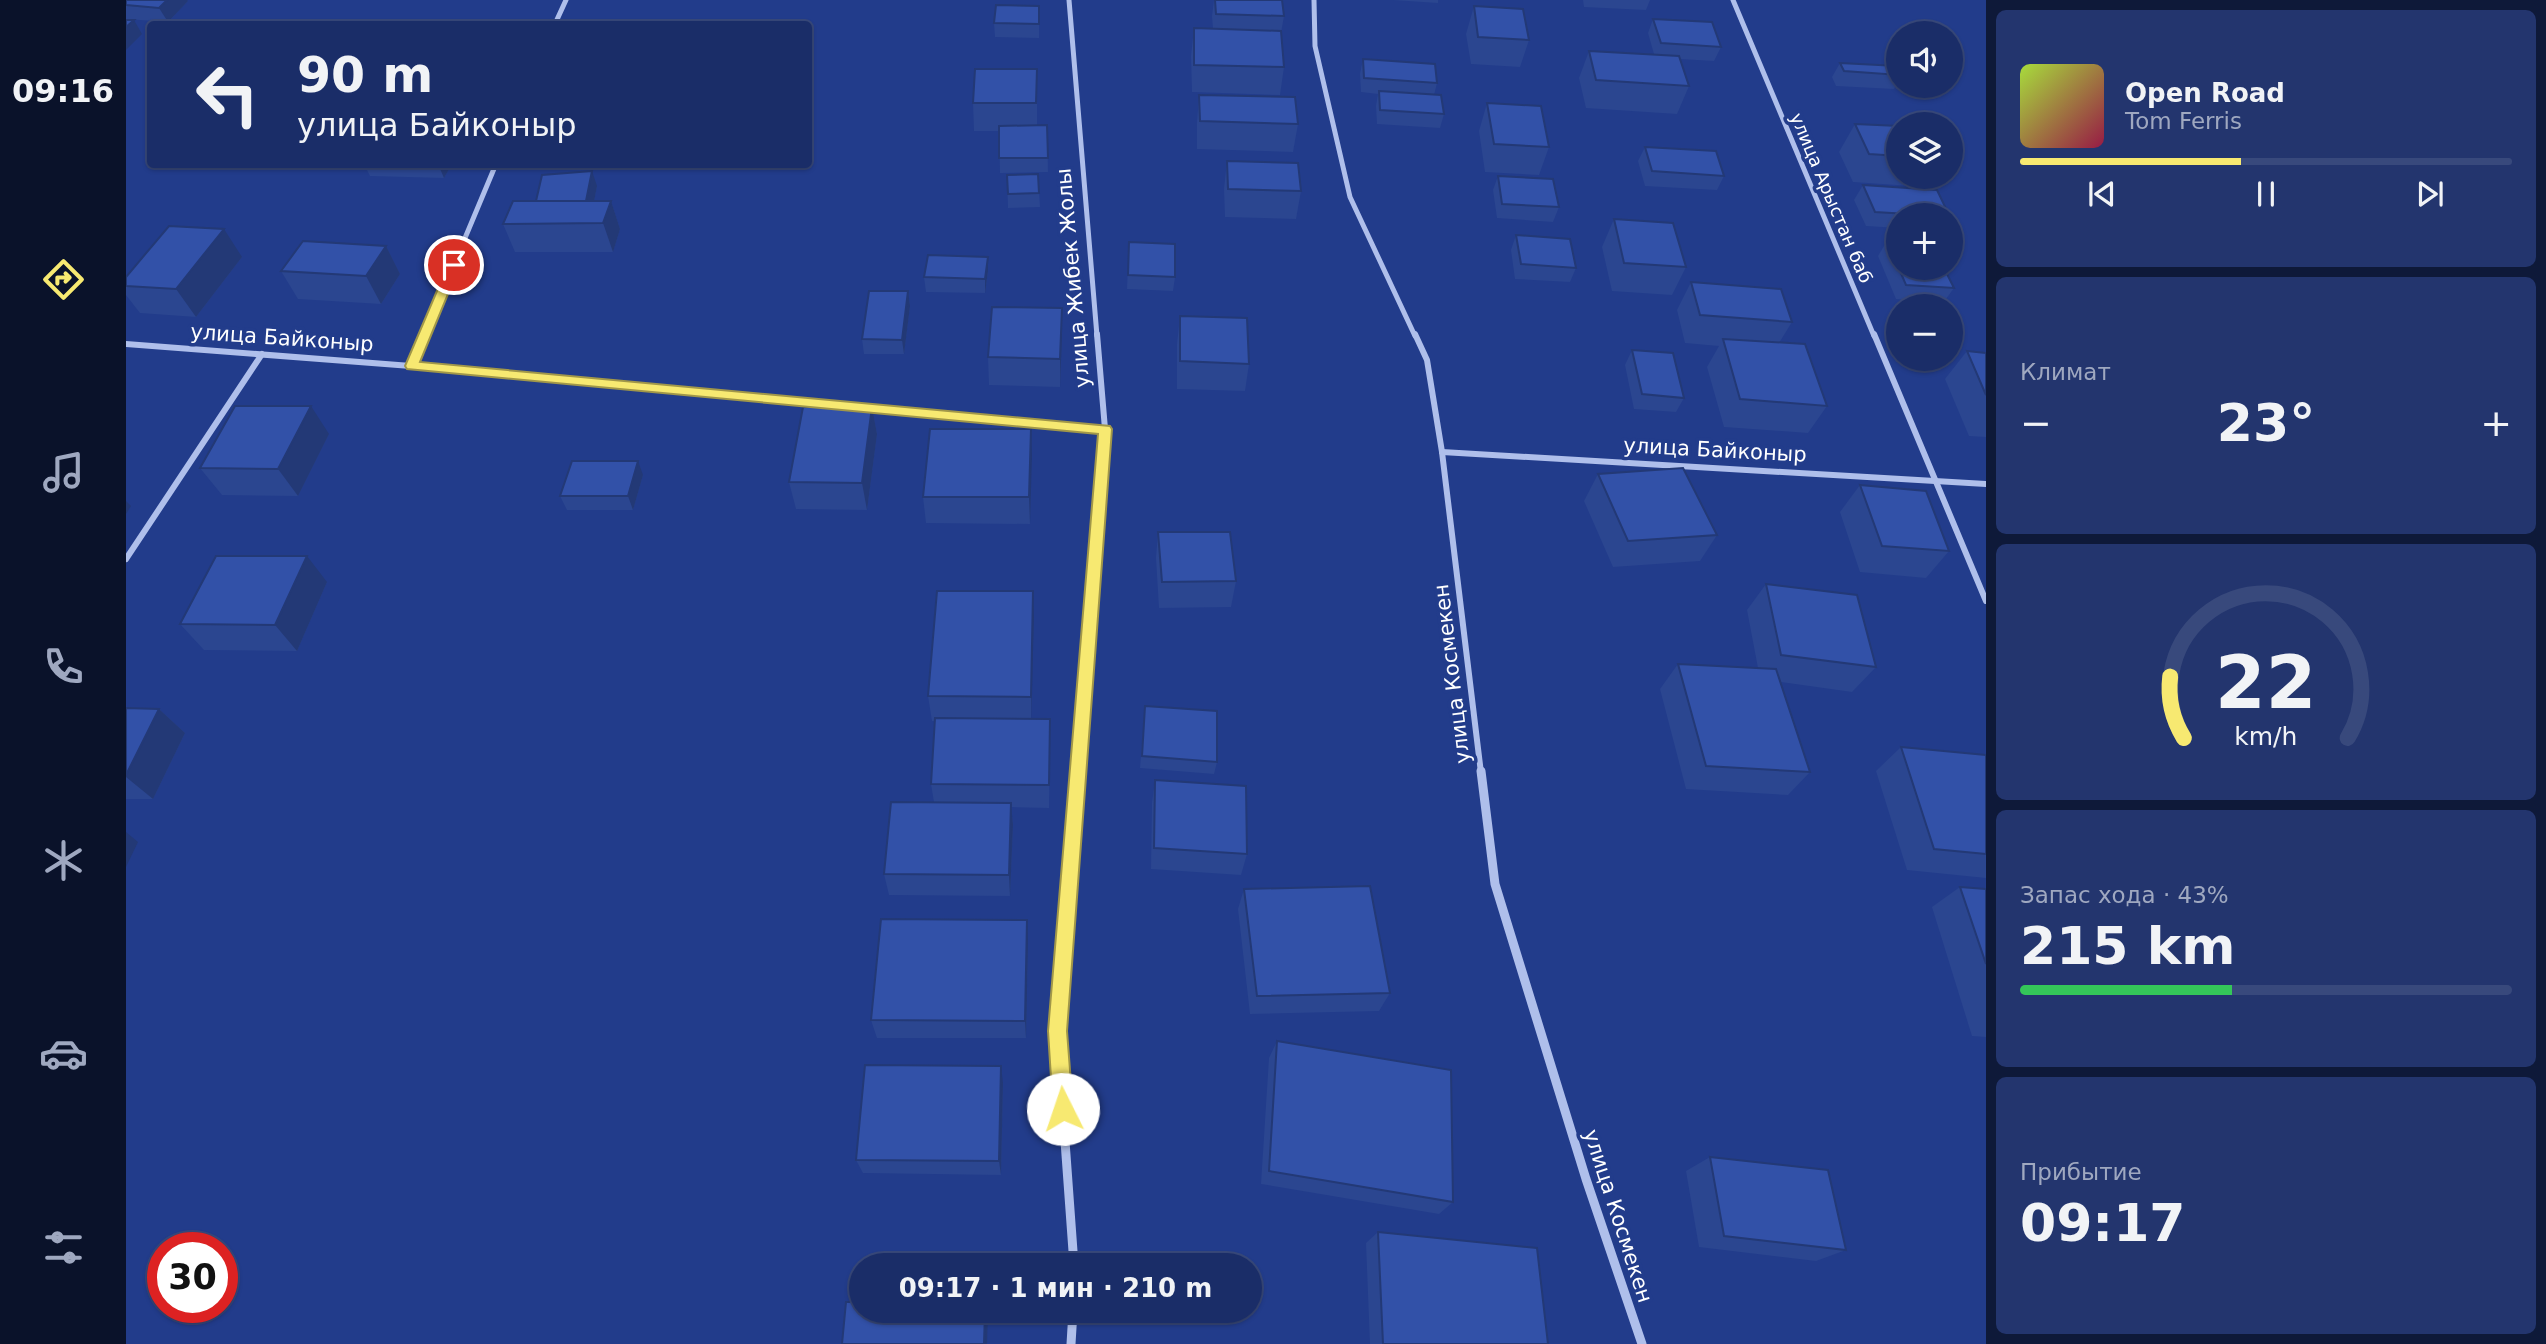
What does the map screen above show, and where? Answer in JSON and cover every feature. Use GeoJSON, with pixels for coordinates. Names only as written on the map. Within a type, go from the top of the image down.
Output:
{"type":"FeatureCollection","features":[{"type":"Feature","properties":{"kind":"street"},"geometry":{"type":"LineString","coordinates":[[556,21],[566,0]]}},
{"type":"Feature","properties":{"kind":"street","name":"улица Жибек Жолы"},"geometry":{"type":"LineString","coordinates":[[1069,0],[1105,429],[1058,1031],[1073,1253]]}},
{"type":"Feature","properties":{"kind":"street","name":"улица Космекен"},"geometry":{"type":"LineString","coordinates":[[1314,0],[1315,46],[1350,197],[1427,360],[1442,452],[1494,884],[1586,1179],[1642,1344]]}},
{"type":"Feature","properties":{"kind":"street","name":"улица Арыстан баб"},"geometry":{"type":"LineString","coordinates":[[1733,0],[1986,601]]}},
{"type":"Feature","properties":{"kind":"street"},"geometry":{"type":"LineString","coordinates":[[411,366],[494,168]]}},
{"type":"Feature","properties":{"kind":"street","name":"улица Байконыр"},"geometry":{"type":"LineString","coordinates":[[126,344],[411,366],[1105,429]]}},
{"type":"Feature","properties":{"kind":"street"},"geometry":{"type":"LineString","coordinates":[[126,559],[261,354]]}},
{"type":"Feature","properties":{"kind":"street","name":"улица Байконыр"},"geometry":{"type":"LineString","coordinates":[[1442,452],[1986,484]]}},
{"type":"Feature","properties":{"kind":"street"},"geometry":{"type":"LineString","coordinates":[[1071,1344],[1072,1323]]}},
{"type":"Feature","properties":{"kind":"building"},"geometry":{"type":"Polygon","coordinates":[[[126,0],[167,0],[159,8],[126,5],[126,0]]]}},
{"type":"Feature","properties":{"kind":"building"},"geometry":{"type":"Polygon","coordinates":[[[1215,0],[1282,0],[1284,16],[1216,14],[1215,0]]]}},
{"type":"Feature","properties":{"kind":"building"},"geometry":{"type":"Polygon","coordinates":[[[996,5],[1039,6],[1039,24],[994,23],[996,5]]]}},
{"type":"Feature","properties":{"kind":"building"},"geometry":{"type":"Polygon","coordinates":[[[1474,6],[1523,9],[1529,40],[1478,37],[1474,6]]]}},
{"type":"Feature","properties":{"kind":"building"},"geometry":{"type":"Polygon","coordinates":[[[1653,19],[1712,22],[1721,47],[1661,43],[1653,19]]]}},
{"type":"Feature","properties":{"kind":"building"},"geometry":{"type":"Polygon","coordinates":[[[1194,28],[1281,31],[1284,67],[1194,65],[1194,28]]]}},
{"type":"Feature","properties":{"kind":"building"},"geometry":{"type":"Polygon","coordinates":[[[1589,51],[1679,56],[1689,86],[1596,80],[1589,51]]]}},
{"type":"Feature","properties":{"kind":"building"},"geometry":{"type":"Polygon","coordinates":[[[1363,59],[1435,64],[1437,83],[1364,78],[1363,59]]]}},
{"type":"Feature","properties":{"kind":"building"},"geometry":{"type":"Polygon","coordinates":[[[1840,63],[1886,65],[1886,74],[1844,71],[1840,63]]]}},
{"type":"Feature","properties":{"kind":"building"},"geometry":{"type":"Polygon","coordinates":[[[975,69],[1037,69],[1036,103],[973,103],[975,69]]]}},
{"type":"Feature","properties":{"kind":"building"},"geometry":{"type":"Polygon","coordinates":[[[1379,91],[1441,95],[1444,114],[1380,110],[1379,91]]]}},
{"type":"Feature","properties":{"kind":"building"},"geometry":{"type":"Polygon","coordinates":[[[1199,95],[1295,97],[1298,124],[1200,121],[1199,95]]]}},
{"type":"Feature","properties":{"kind":"building"},"geometry":{"type":"Polygon","coordinates":[[[1487,103],[1541,106],[1549,147],[1494,144],[1487,103]]]}},
{"type":"Feature","properties":{"kind":"building"},"geometry":{"type":"Polygon","coordinates":[[[1855,124],[1886,125],[1886,155],[1869,154],[1855,124]]]}},
{"type":"Feature","properties":{"kind":"building"},"geometry":{"type":"Polygon","coordinates":[[[1047,125],[1048,158],[999,158],[999,126],[1047,125]]]}},
{"type":"Feature","properties":{"kind":"building"},"geometry":{"type":"Polygon","coordinates":[[[1645,147],[1716,151],[1724,176],[1652,171],[1645,147]]]}},
{"type":"Feature","properties":{"kind":"building"},"geometry":{"type":"Polygon","coordinates":[[[1227,161],[1298,163],[1301,191],[1228,189],[1227,161]]]}},
{"type":"Feature","properties":{"kind":"building"},"geometry":{"type":"Polygon","coordinates":[[[592,171],[586,201],[536,201],[542,175],[592,171]]]}},
{"type":"Feature","properties":{"kind":"building"},"geometry":{"type":"Polygon","coordinates":[[[1038,174],[1039,193],[1008,194],[1007,175],[1038,174]]]}},
{"type":"Feature","properties":{"kind":"building"},"geometry":{"type":"Polygon","coordinates":[[[1498,176],[1553,179],[1559,207],[1502,204],[1498,176]]]}},
{"type":"Feature","properties":{"kind":"building"},"geometry":{"type":"Polygon","coordinates":[[[1863,185],[1886,187],[1886,189],[1937,190],[1943,203],[1886,203],[1886,213],[1875,212],[1863,185]]]}},
{"type":"Feature","properties":{"kind":"building"},"geometry":{"type":"Polygon","coordinates":[[[513,201],[611,201],[603,223],[503,224],[513,201]]]}},
{"type":"Feature","properties":{"kind":"building"},"geometry":{"type":"Polygon","coordinates":[[[1614,219],[1673,223],[1686,267],[1624,263],[1614,219]]]}},
{"type":"Feature","properties":{"kind":"building"},"geometry":{"type":"Polygon","coordinates":[[[169,226],[224,229],[176,289],[126,286],[126,277],[169,226]]]}},
{"type":"Feature","properties":{"kind":"building"},"geometry":{"type":"Polygon","coordinates":[[[1516,235],[1570,239],[1576,268],[1521,264],[1516,235]]]}},
{"type":"Feature","properties":{"kind":"building"},"geometry":{"type":"Polygon","coordinates":[[[303,241],[386,246],[366,276],[281,271],[303,241]]]}},
{"type":"Feature","properties":{"kind":"building"},"geometry":{"type":"Polygon","coordinates":[[[1129,242],[1175,244],[1175,277],[1128,275],[1129,242]]]}},
{"type":"Feature","properties":{"kind":"building"},"geometry":{"type":"Polygon","coordinates":[[[928,255],[988,257],[985,279],[924,277],[928,255]]]}},
{"type":"Feature","properties":{"kind":"building"},"geometry":{"type":"Polygon","coordinates":[[[1904,280],[1950,280],[1954,288],[1906,285],[1904,280]]]}},
{"type":"Feature","properties":{"kind":"building"},"geometry":{"type":"Polygon","coordinates":[[[1691,282],[1781,289],[1792,322],[1700,315],[1691,282]]]}},
{"type":"Feature","properties":{"kind":"building"},"geometry":{"type":"Polygon","coordinates":[[[869,291],[908,291],[902,340],[862,339],[869,291]]]}},
{"type":"Feature","properties":{"kind":"building"},"geometry":{"type":"Polygon","coordinates":[[[992,307],[1062,308],[1060,359],[988,357],[992,307]]]}},
{"type":"Feature","properties":{"kind":"building"},"geometry":{"type":"Polygon","coordinates":[[[1180,316],[1247,318],[1249,364],[1180,361],[1180,316]]]}},
{"type":"Feature","properties":{"kind":"building"},"geometry":{"type":"Polygon","coordinates":[[[1723,339],[1805,344],[1827,406],[1740,399],[1723,339]]]}},
{"type":"Feature","properties":{"kind":"building"},"geometry":{"type":"Polygon","coordinates":[[[1632,350],[1673,353],[1684,398],[1642,394],[1632,350]]]}},
{"type":"Feature","properties":{"kind":"building"},"geometry":{"type":"Polygon","coordinates":[[[1967,351],[1986,353],[1986,395],[1967,351]]]}},
{"type":"Feature","properties":{"kind":"building"},"geometry":{"type":"Polygon","coordinates":[[[235,406],[311,406],[278,469],[200,468],[235,406]]]}},
{"type":"Feature","properties":{"kind":"building"},"geometry":{"type":"Polygon","coordinates":[[[803,407],[872,407],[862,483],[789,482],[803,407]]]}},
{"type":"Feature","properties":{"kind":"building"},"geometry":{"type":"Polygon","coordinates":[[[930,429],[1031,429],[1029,497],[923,497],[930,429]]]}},
{"type":"Feature","properties":{"kind":"building"},"geometry":{"type":"Polygon","coordinates":[[[572,461],[638,461],[628,496],[560,496],[572,461]]]}},
{"type":"Feature","properties":{"kind":"building"},"geometry":{"type":"Polygon","coordinates":[[[1683,468],[1717,535],[1628,541],[1598,474],[1683,468]]]}},
{"type":"Feature","properties":{"kind":"building"},"geometry":{"type":"Polygon","coordinates":[[[1860,485],[1926,491],[1949,551],[1882,546],[1860,485]]]}},
{"type":"Feature","properties":{"kind":"building"},"geometry":{"type":"Polygon","coordinates":[[[1158,532],[1230,532],[1236,581],[1162,582],[1158,532]]]}},
{"type":"Feature","properties":{"kind":"building"},"geometry":{"type":"Polygon","coordinates":[[[216,556],[307,556],[275,625],[180,624],[216,556]]]}},
{"type":"Feature","properties":{"kind":"building"},"geometry":{"type":"Polygon","coordinates":[[[1766,584],[1857,595],[1876,667],[1781,655],[1766,584]]]}},
{"type":"Feature","properties":{"kind":"building"},"geometry":{"type":"Polygon","coordinates":[[[937,591],[1033,591],[1031,697],[928,696],[937,591]]]}},
{"type":"Feature","properties":{"kind":"building"},"geometry":{"type":"Polygon","coordinates":[[[1678,664],[1776,669],[1810,772],[1706,766],[1678,664]]]}},
{"type":"Feature","properties":{"kind":"building"},"geometry":{"type":"Polygon","coordinates":[[[1145,706],[1217,711],[1217,762],[1142,756],[1145,706]]]}},
{"type":"Feature","properties":{"kind":"building"},"geometry":{"type":"Polygon","coordinates":[[[126,708],[159,709],[126,775],[126,708]]]}},
{"type":"Feature","properties":{"kind":"building"},"geometry":{"type":"Polygon","coordinates":[[[935,718],[1050,719],[1049,785],[931,784],[935,718]]]}},
{"type":"Feature","properties":{"kind":"building"},"geometry":{"type":"Polygon","coordinates":[[[1901,747],[1986,755],[1986,854],[1934,849],[1901,747]]]}},
{"type":"Feature","properties":{"kind":"building"},"geometry":{"type":"Polygon","coordinates":[[[1155,780],[1246,786],[1247,854],[1154,848],[1155,780]]]}},
{"type":"Feature","properties":{"kind":"building"},"geometry":{"type":"Polygon","coordinates":[[[891,802],[1011,803],[1009,875],[884,874],[891,802]]]}},
{"type":"Feature","properties":{"kind":"building"},"geometry":{"type":"Polygon","coordinates":[[[1370,886],[1390,993],[1257,996],[1244,889],[1370,886]]]}},
{"type":"Feature","properties":{"kind":"building"},"geometry":{"type":"Polygon","coordinates":[[[1960,887],[1986,889],[1986,964],[1960,887]]]}},
{"type":"Feature","properties":{"kind":"building"},"geometry":{"type":"Polygon","coordinates":[[[881,919],[1027,920],[1025,1021],[871,1020],[881,919]]]}},
{"type":"Feature","properties":{"kind":"building"},"geometry":{"type":"Polygon","coordinates":[[[1277,1041],[1451,1070],[1453,1202],[1269,1171],[1277,1041]]]}},
{"type":"Feature","properties":{"kind":"building"},"geometry":{"type":"Polygon","coordinates":[[[865,1065],[1001,1066],[999,1161],[856,1160],[865,1065]]]}},
{"type":"Feature","properties":{"kind":"building"},"geometry":{"type":"Polygon","coordinates":[[[1710,1157],[1828,1170],[1846,1250],[1724,1236],[1710,1157]]]}},
{"type":"Feature","properties":{"kind":"building"},"geometry":{"type":"Polygon","coordinates":[[[1378,1232],[1537,1248],[1548,1344],[1383,1344],[1378,1232]]]}},
{"type":"Feature","properties":{"kind":"building"},"geometry":{"type":"Polygon","coordinates":[[[846,1302],[849,1302],[849,1323],[985,1323],[984,1344],[842,1344],[846,1302]]]}},
{"type":"Feature","properties":{"kind":"route"},"geometry":{"type":"LineString","coordinates":[[454,265],[411,366],[1105,429],[1058,1031],[1063,1109]]}}]}
